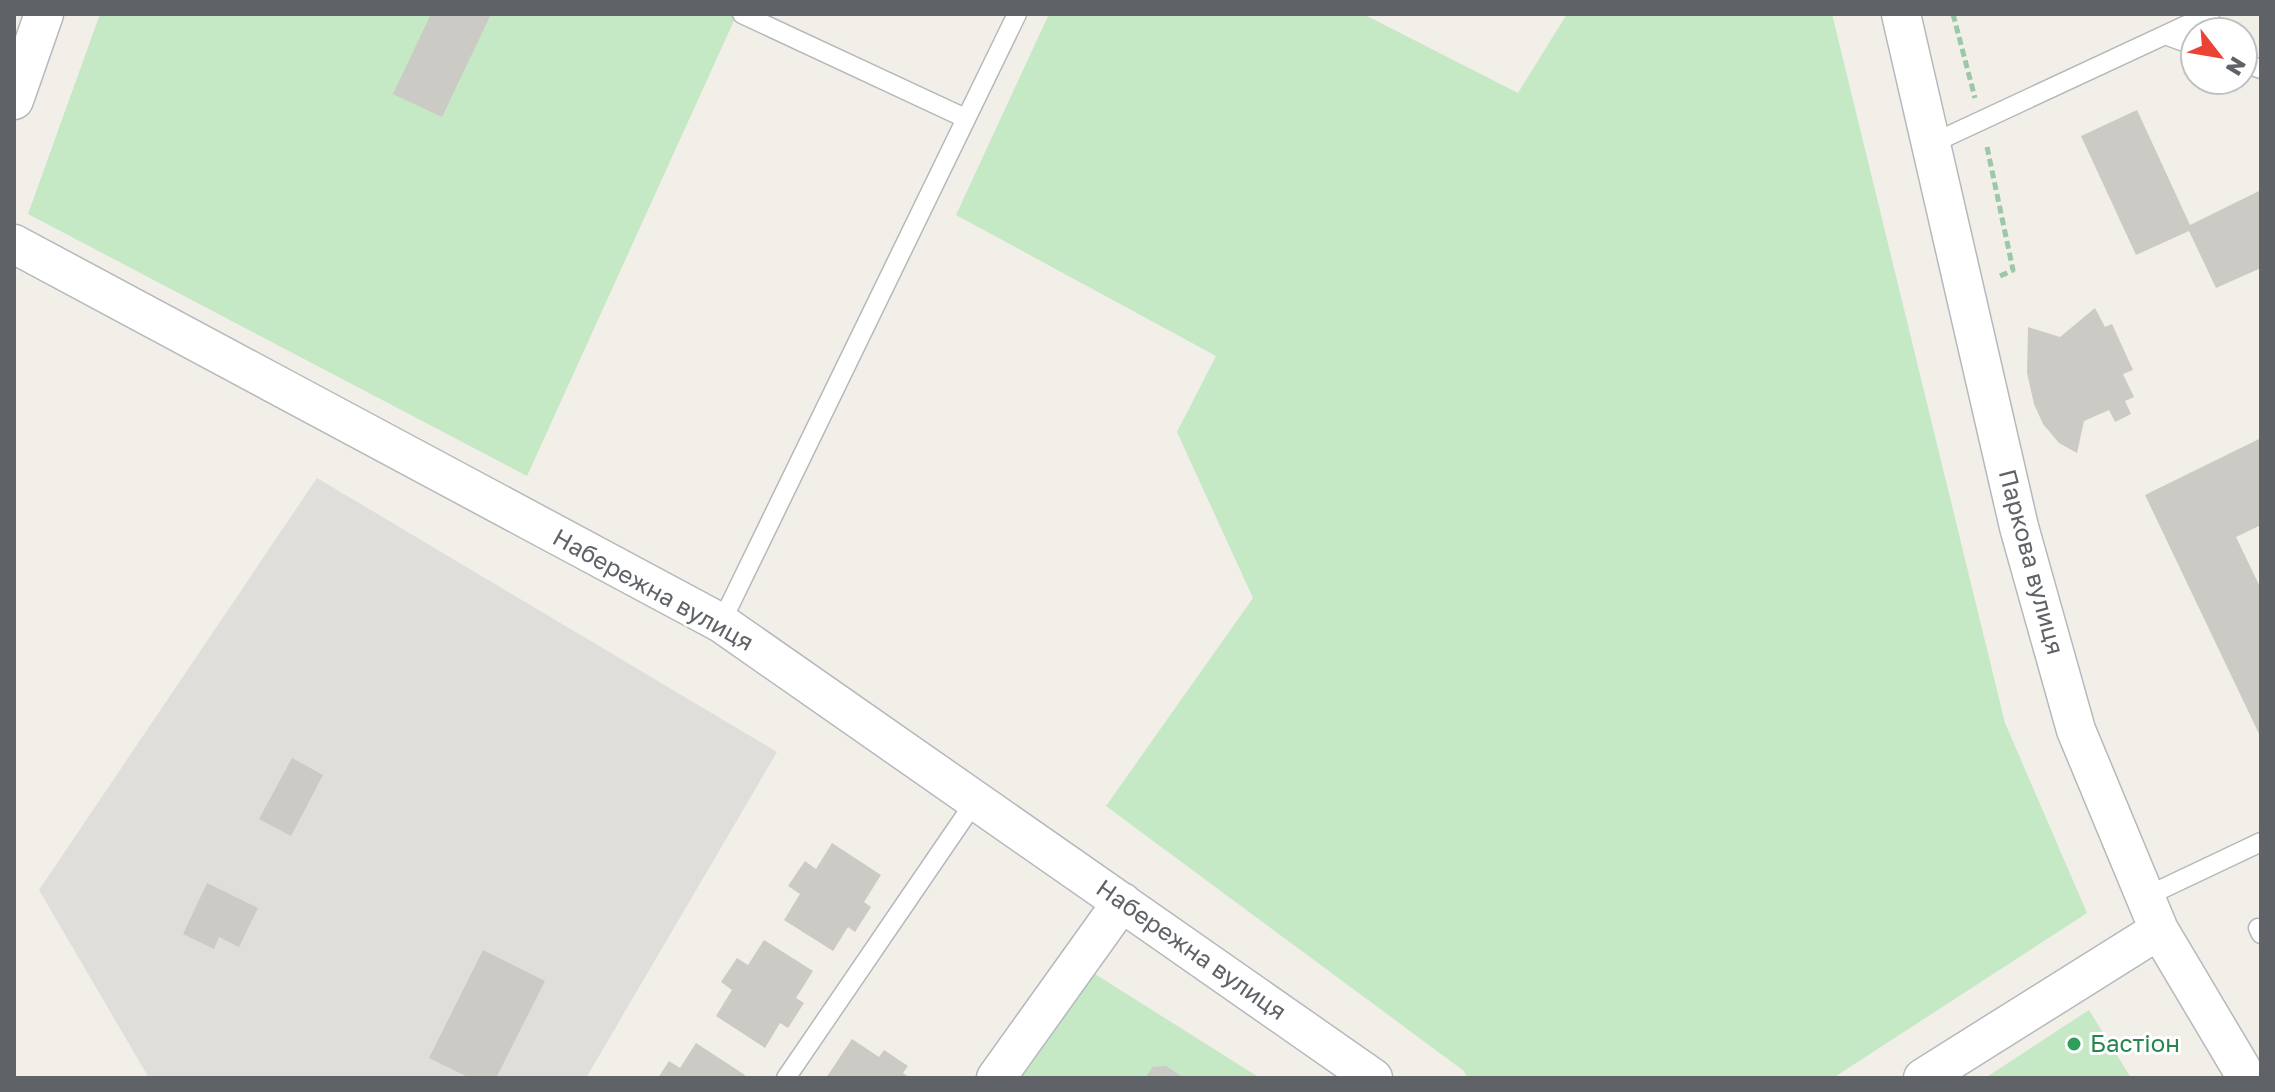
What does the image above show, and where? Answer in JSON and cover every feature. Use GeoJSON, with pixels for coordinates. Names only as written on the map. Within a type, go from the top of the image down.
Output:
{"type":"FeatureCollection","features":[{"type":"Feature","properties":{"kind":"street"},"geometry":{"type":"LineString","coordinates":[[14,100],[44,14]]}},
{"type":"Feature","properties":{"kind":"street","name":"Паркова вулиця"},"geometry":{"type":"LineString","coordinates":[[1907,16],[1931,144],[2019,527],[2076,730],[2152,913],[2247,1078]]}},
{"type":"Feature","properties":{"kind":"street","name":"Набережна вулиця"},"geometry":{"type":"LineString","coordinates":[[14,244],[721,623],[1373,1078]]}},
{"type":"Feature","properties":{"kind":"street"},"geometry":{"type":"LineString","coordinates":[[996,1078],[1122,902]]}},
{"type":"Feature","properties":{"kind":"street"},"geometry":{"type":"LineString","coordinates":[[1923,1078],[2152,913]]}},
{"type":"Feature","properties":{"kind":"lane"},"geometry":{"type":"LineString","coordinates":[[742,14],[965,118]]}},
{"type":"Feature","properties":{"kind":"lane"},"geometry":{"type":"LineString","coordinates":[[721,623],[1017,14]]}},
{"type":"Feature","properties":{"kind":"lane"},"geometry":{"type":"LineString","coordinates":[[1931,144],[2210,14]]}},
{"type":"Feature","properties":{"kind":"lane"},"geometry":{"type":"LineString","coordinates":[[2165,35],[2179,40]]}},
{"type":"Feature","properties":{"kind":"lane"},"geometry":{"type":"LineString","coordinates":[[786,1078],[976,800]]}},
{"type":"Feature","properties":{"kind":"lane"},"geometry":{"type":"LineString","coordinates":[[2152,913],[2261,842]]}},
{"type":"Feature","properties":{"kind":"path"},"geometry":{"type":"LineString","coordinates":[[1953,14],[1981,120],[2013,270],[1965,292]]}},
{"type":"Feature","properties":{"kind":"shaded area"},"geometry":{"type":"Polygon","coordinates":[[[317,478],[777,752],[586,1078],[149,1078],[39,890],[317,478]]]}},
{"type":"Feature","properties":{"kind":"green space"},"geometry":{"type":"Polygon","coordinates":[[[100,14],[737,14],[527,476],[28,214],[100,14]]]}},
{"type":"Feature","properties":{"kind":"green space"},"geometry":{"type":"Polygon","coordinates":[[[1049,14],[1363,14],[1518,93],[1567,14],[1832,14],[2005,723],[2087,913],[1833,1078],[1467,1078],[1464,1071],[1106,806],[1253,598],[1177,432],[1216,356],[956,215],[1049,14]]]}},
{"type":"Feature","properties":{"kind":"green space"},"geometry":{"type":"Polygon","coordinates":[[[1087,969],[1260,1078],[1015,1078],[1087,969]]]}},
{"type":"Feature","properties":{"kind":"green space","name":"Бастіон"},"geometry":{"type":"Polygon","coordinates":[[[2089,1010],[2131,1078],[1985,1078],[2089,1010]]]}},
{"type":"Feature","properties":{"kind":"building"},"geometry":{"type":"Polygon","coordinates":[[[431,14],[491,14],[442,117],[393,94],[431,14]]]}},
{"type":"Feature","properties":{"kind":"building"},"geometry":{"type":"Polygon","coordinates":[[[2137,110],[2190,225],[2261,190],[2261,268],[2216,288],[2189,231],[2136,255],[2081,136],[2137,110]]]}},
{"type":"Feature","properties":{"kind":"building"},"geometry":{"type":"Polygon","coordinates":[[[2095,308],[2105,327],[2112,324],[2133,370],[2123,374],[2134,397],[2125,401],[2131,414],[2115,422],[2109,410],[2084,421],[2077,453],[2059,443],[2043,424],[2034,404],[2027,373],[2028,327],[2060,337],[2095,308]]]}},
{"type":"Feature","properties":{"kind":"building"},"geometry":{"type":"Polygon","coordinates":[[[2261,438],[2261,525],[2236,537],[2261,589],[2261,738],[2145,495],[2261,438]]]}},
{"type":"Feature","properties":{"kind":"building"},"geometry":{"type":"Polygon","coordinates":[[[292,758],[323,775],[291,836],[259,819],[292,758]]]}},
{"type":"Feature","properties":{"kind":"building"},"geometry":{"type":"Polygon","coordinates":[[[832,843],[881,875],[864,902],[871,907],[855,932],[848,927],[833,951],[784,920],[800,894],[788,886],[805,861],[816,869],[832,843]]]}},
{"type":"Feature","properties":{"kind":"building"},"geometry":{"type":"Polygon","coordinates":[[[207,883],[258,908],[239,947],[219,937],[214,949],[183,934],[207,883]]]}},
{"type":"Feature","properties":{"kind":"building"},"geometry":{"type":"Polygon","coordinates":[[[764,940],[813,971],[796,998],[804,1003],[788,1028],[780,1023],[765,1048],[716,1016],[732,990],[721,982],[737,958],[748,965],[764,940]]]}},
{"type":"Feature","properties":{"kind":"building"},"geometry":{"type":"Polygon","coordinates":[[[483,950],[545,981],[496,1078],[470,1078],[429,1058],[483,950]]]}},
{"type":"Feature","properties":{"kind":"building"},"geometry":{"type":"Polygon","coordinates":[[[852,1039],[879,1057],[884,1050],[908,1066],[903,1073],[910,1078],[826,1078],[852,1039]]]}},
{"type":"Feature","properties":{"kind":"building"},"geometry":{"type":"Polygon","coordinates":[[[696,1043],[745,1075],[743,1078],[658,1078],[669,1061],[680,1068],[696,1043]]]}},
{"type":"Feature","properties":{"kind":"building"},"geometry":{"type":"Polygon","coordinates":[[[1166,1066],[1184,1078],[1145,1078],[1153,1067],[1166,1066]]]}},
{"type":"Feature","properties":{"kind":"place","name":"Бастіон"},"geometry":{"type":"Point","coordinates":[2074,1044]}}]}
